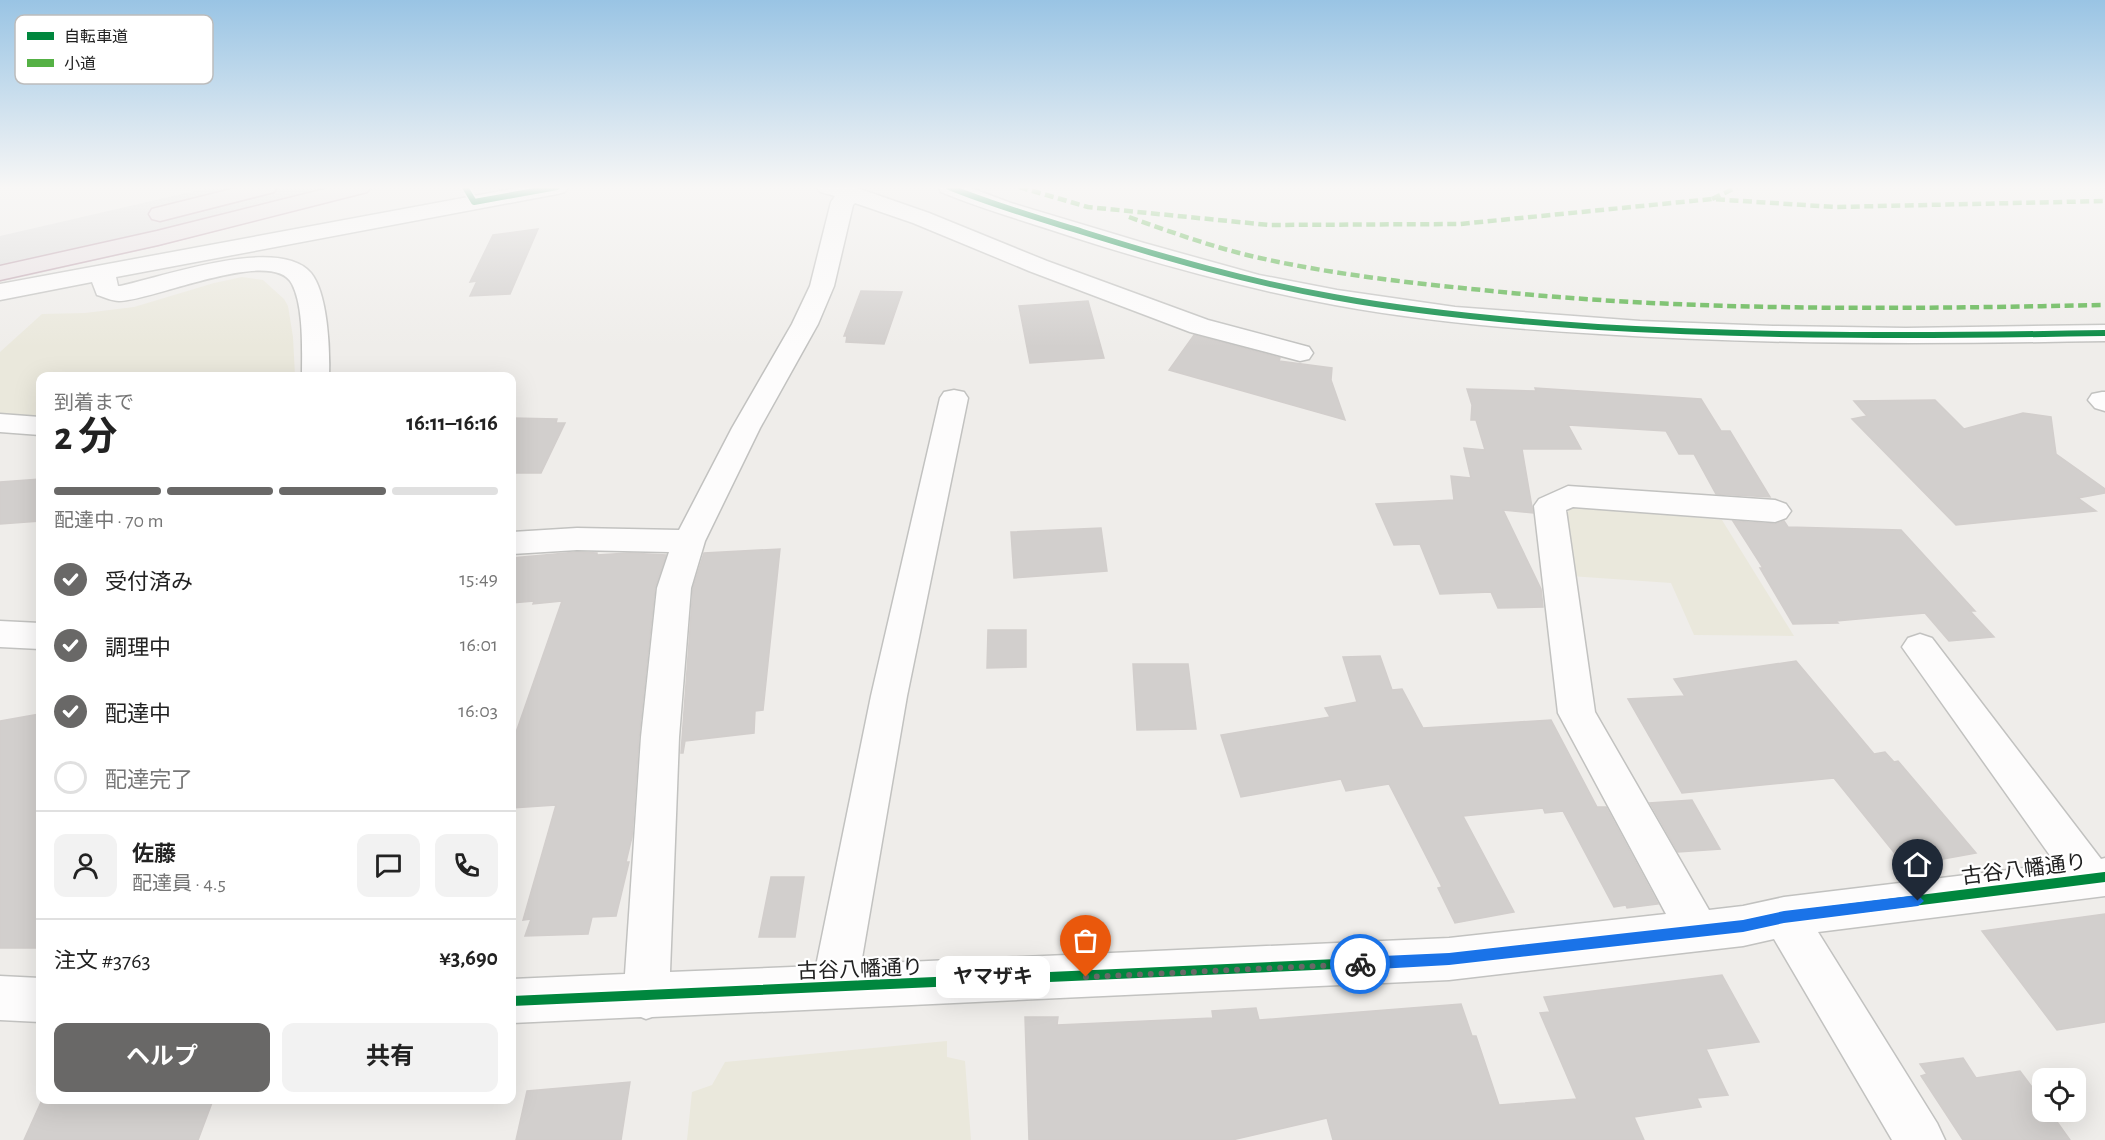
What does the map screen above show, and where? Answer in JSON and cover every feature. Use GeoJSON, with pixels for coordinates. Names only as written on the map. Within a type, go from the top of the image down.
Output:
{"type":"FeatureCollection","features":[{"type":"Feature","properties":{"kind":"highway"},"geometry":{"type":"LineString","coordinates":[[0,273],[148,240]]}},
{"type":"Feature","properties":{"kind":"street"},"geometry":{"type":"LineString","coordinates":[[0,292],[250,240]]}},
{"type":"Feature","properties":{"kind":"street"},"geometry":{"type":"LineString","coordinates":[[646,997],[664,691],[674,588],[689,542],[746,428],[805,324],[822,286],[833,240]]}},
{"type":"Feature","properties":{"kind":"street"},"geometry":{"type":"LineString","coordinates":[[976,240],[1038,266],[1199,326],[1300,353]]}},
{"type":"Feature","properties":{"kind":"street"},"geometry":{"type":"LineString","coordinates":[[1073,240],[1122,244]]}},
{"type":"Feature","properties":{"kind":"street"},"geometry":{"type":"LineString","coordinates":[[1110,240],[1186,264],[1262,283],[1396,307],[1509,321],[1711,334],[1799,336],[2105,333]]}},
{"type":"Feature","properties":{"kind":"street"},"geometry":{"type":"LineString","coordinates":[[103,271],[106,290],[119,294],[230,267],[260,264],[289,269],[301,277],[305,286],[314,335],[316,372]]}},
{"type":"Feature","properties":{"kind":"street"},"geometry":{"type":"LineString","coordinates":[[834,988],[889,696],[954,398]]}},
{"type":"Feature","properties":{"kind":"street"},"geometry":{"type":"LineString","coordinates":[[0,423],[36,426]]}},
{"type":"Feature","properties":{"kind":"street"},"geometry":{"type":"LineString","coordinates":[[1697,930],[1577,713],[1550,506],[1568,496],[1775,511]]}},
{"type":"Feature","properties":{"kind":"street"},"geometry":{"type":"LineString","coordinates":[[516,543],[577,539],[689,542]]}},
{"type":"Feature","properties":{"kind":"street"},"geometry":{"type":"LineString","coordinates":[[0,634],[36,636]]}},
{"type":"Feature","properties":{"kind":"street"},"geometry":{"type":"LineString","coordinates":[[1920,647],[2098,878]]}},
{"type":"Feature","properties":{"kind":"street","name":"古谷八幡通り"},"geometry":{"type":"LineString","coordinates":[[516,1001],[646,997],[1449,959],[1743,926],[1784,917],[2098,878]]}},
{"type":"Feature","properties":{"kind":"street"},"geometry":{"type":"LineString","coordinates":[[1784,917],[1920,1140]]}},
{"type":"Feature","properties":{"kind":"street"},"geometry":{"type":"LineString","coordinates":[[0,998],[36,1000]]}},
{"type":"Feature","properties":{"kind":"shaded area"},"geometry":{"type":"Polygon","coordinates":[[[0,240],[182,240],[156,247],[0,282],[0,240]]]}},
{"type":"Feature","properties":{"kind":"shaded area"},"geometry":{"type":"Polygon","coordinates":[[[242,277],[263,280],[284,299],[288,306],[293,337],[295,372],[36,372],[36,418],[0,417],[0,352],[42,314],[85,313],[134,307],[242,277]]]}},
{"type":"Feature","properties":{"kind":"shaded area"},"geometry":{"type":"Polygon","coordinates":[[[1573,506],[1722,520],[1794,636],[1694,635],[1671,583],[1570,576],[1566,514],[1573,506]]]}},
{"type":"Feature","properties":{"kind":"shaded area"},"geometry":{"type":"Polygon","coordinates":[[[947,1041],[947,1057],[965,1061],[971,1140],[687,1140],[692,1092],[712,1085],[725,1062],[947,1041]]]}},
{"type":"Feature","properties":{"kind":"building"},"geometry":{"type":"Polygon","coordinates":[[[490,240],[533,240],[510,294],[470,296],[477,281],[470,282],[490,240]]]}},
{"type":"Feature","properties":{"kind":"building"},"geometry":{"type":"Polygon","coordinates":[[[861,291],[902,292],[884,344],[846,342],[847,336],[844,336],[861,291]]]}},
{"type":"Feature","properties":{"kind":"building"},"geometry":{"type":"Polygon","coordinates":[[[1088,301],[1104,358],[1030,363],[1019,306],[1088,301]]]}},
{"type":"Feature","properties":{"kind":"building"},"geometry":{"type":"Polygon","coordinates":[[[1194,335],[1280,358],[1279,361],[1332,368],[1331,380],[1345,420],[1169,370],[1194,335]]]}},
{"type":"Feature","properties":{"kind":"building"},"geometry":{"type":"Polygon","coordinates":[[[1535,388],[1701,399],[1721,431],[1730,431],[1770,497],[1716,494],[1694,454],[1679,454],[1666,431],[1568,425],[1581,449],[1522,449],[1533,513],[1503,510],[1541,589],[1543,607],[1498,608],[1491,592],[1440,594],[1420,544],[1394,545],[1376,504],[1454,500],[1451,476],[1471,478],[1464,448],[1485,450],[1476,420],[1471,420],[1472,405],[1467,389],[1536,391],[1535,388]]]}},
{"type":"Feature","properties":{"kind":"building"},"geometry":{"type":"Polygon","coordinates":[[[1935,400],[1964,429],[2023,413],[2051,417],[2056,454],[2105,489],[2105,493],[2078,498],[2096,511],[1956,525],[1852,419],[1867,416],[1854,401],[1935,400]]]}},
{"type":"Feature","properties":{"kind":"building"},"geometry":{"type":"Polygon","coordinates":[[[516,418],[557,419],[556,423],[565,423],[541,473],[516,473],[516,418]]]}},
{"type":"Feature","properties":{"kind":"building"},"geometry":{"type":"Polygon","coordinates":[[[36,479],[36,521],[0,524],[0,482],[36,479]]]}},
{"type":"Feature","properties":{"kind":"building"},"geometry":{"type":"Polygon","coordinates":[[[1733,521],[1775,524],[1784,521],[1788,527],[1901,530],[1975,611],[1970,611],[1994,637],[1949,641],[1925,613],[1836,621],[1838,623],[1793,624],[1760,568],[1763,568],[1733,521]]]}},
{"type":"Feature","properties":{"kind":"building"},"geometry":{"type":"Polygon","coordinates":[[[1101,528],[1107,571],[1014,578],[1011,532],[1101,528]]]}},
{"type":"Feature","properties":{"kind":"building"},"geometry":{"type":"Polygon","coordinates":[[[780,549],[763,710],[755,711],[754,733],[685,741],[683,753],[681,753],[693,588],[704,553],[780,549]]]}},
{"type":"Feature","properties":{"kind":"building"},"geometry":{"type":"Polygon","coordinates":[[[577,552],[597,553],[597,555],[629,553],[666,555],[655,588],[639,737],[632,837],[626,862],[629,862],[616,916],[592,917],[588,934],[525,936],[531,919],[523,920],[556,805],[516,808],[516,733],[562,601],[533,604],[534,601],[516,603],[516,558],[577,552]]]}},
{"type":"Feature","properties":{"kind":"building"},"geometry":{"type":"Polygon","coordinates":[[[988,630],[1026,630],[1026,667],[987,668],[988,630]]]}},
{"type":"Feature","properties":{"kind":"building"},"geometry":{"type":"Polygon","coordinates":[[[1380,656],[1392,690],[1402,689],[1423,728],[1551,720],[1597,807],[1606,807],[1658,904],[1627,908],[1626,905],[1614,907],[1563,811],[1545,813],[1543,808],[1463,816],[1514,912],[1455,923],[1438,888],[1442,887],[1389,784],[1346,791],[1341,779],[1241,797],[1221,735],[1330,717],[1325,708],[1357,702],[1343,657],[1380,656]]]}},
{"type":"Feature","properties":{"kind":"building"},"geometry":{"type":"Polygon","coordinates":[[[1796,661],[1874,754],[1885,752],[1894,762],[1898,761],[1976,853],[1905,866],[1834,778],[1682,793],[1628,699],[1685,696],[1674,679],[1796,661]]]}},
{"type":"Feature","properties":{"kind":"building"},"geometry":{"type":"Polygon","coordinates":[[[1133,664],[1188,664],[1196,729],[1137,730],[1133,664]]]}},
{"type":"Feature","properties":{"kind":"building"},"geometry":{"type":"Polygon","coordinates":[[[36,715],[36,948],[0,948],[0,721],[36,715]]]}},
{"type":"Feature","properties":{"kind":"building"},"geometry":{"type":"Polygon","coordinates":[[[1692,800],[1720,849],[1678,852],[1650,803],[1692,800]]]}},
{"type":"Feature","properties":{"kind":"building"},"geometry":{"type":"Polygon","coordinates":[[[771,877],[804,877],[795,937],[759,937],[771,877]]]}},
{"type":"Feature","properties":{"kind":"building"},"geometry":{"type":"Polygon","coordinates":[[[2105,914],[2105,1022],[2057,1030],[1982,931],[2105,914]]]}},
{"type":"Feature","properties":{"kind":"building"},"geometry":{"type":"Polygon","coordinates":[[[1722,975],[1759,1042],[1706,1049],[1728,1095],[1697,1098],[1701,1107],[1634,1117],[1644,1140],[1333,1140],[1327,1118],[1232,1140],[1029,1140],[1025,1017],[1058,1017],[1057,1025],[1213,1018],[1212,1011],[1256,1008],[1259,1020],[1461,1004],[1472,1036],[1476,1036],[1499,1105],[1577,1099],[1540,1013],[1550,1012],[1544,997],[1722,975]]]}},
{"type":"Feature","properties":{"kind":"building"},"geometry":{"type":"Polygon","coordinates":[[[1963,1058],[1976,1078],[2020,1071],[2032,1087],[2032,1122],[2057,1122],[2070,1140],[1963,1140],[1921,1076],[1927,1074],[1920,1064],[1963,1058]]]}},
{"type":"Feature","properties":{"kind":"building"},"geometry":{"type":"Polygon","coordinates":[[[630,1082],[621,1140],[516,1140],[527,1091],[630,1082]]]}},
{"type":"Feature","properties":{"kind":"building"},"geometry":{"type":"Polygon","coordinates":[[[40,1104],[212,1104],[198,1140],[24,1140],[40,1104]]]}},
{"type":"Feature","properties":{"kind":"marked path"},"geometry":{"type":"LineString","coordinates":[[1196,240],[1289,264],[1382,278],[1533,295],[1615,301],[1860,308],[2105,305]]}},
{"type":"Feature","properties":{"kind":"cycle path"},"geometry":{"type":"LineString","coordinates":[[1108,240],[1259,282],[1337,298],[1455,315],[1640,329],[1773,334],[1906,336],[2105,333]]}},
{"type":"Feature","properties":{"kind":"cycle path"},"geometry":{"type":"LineString","coordinates":[[516,1001],[1449,959],[1743,926],[1784,917],[2105,877]]}},
{"type":"Feature","properties":{"kind":"way so far"},"geometry":{"type":"LineString","coordinates":[[1086,977],[1360,964]]}},
{"type":"Feature","properties":{"kind":"place","name":"ヤマザキ"},"geometry":{"type":"Point","coordinates":[1086,977]}},
{"type":"Feature","properties":{"kind":"route"},"geometry":{"type":"LineString","coordinates":[[1360,964],[1449,959],[1743,926],[1784,917],[1918,901]]}}]}
